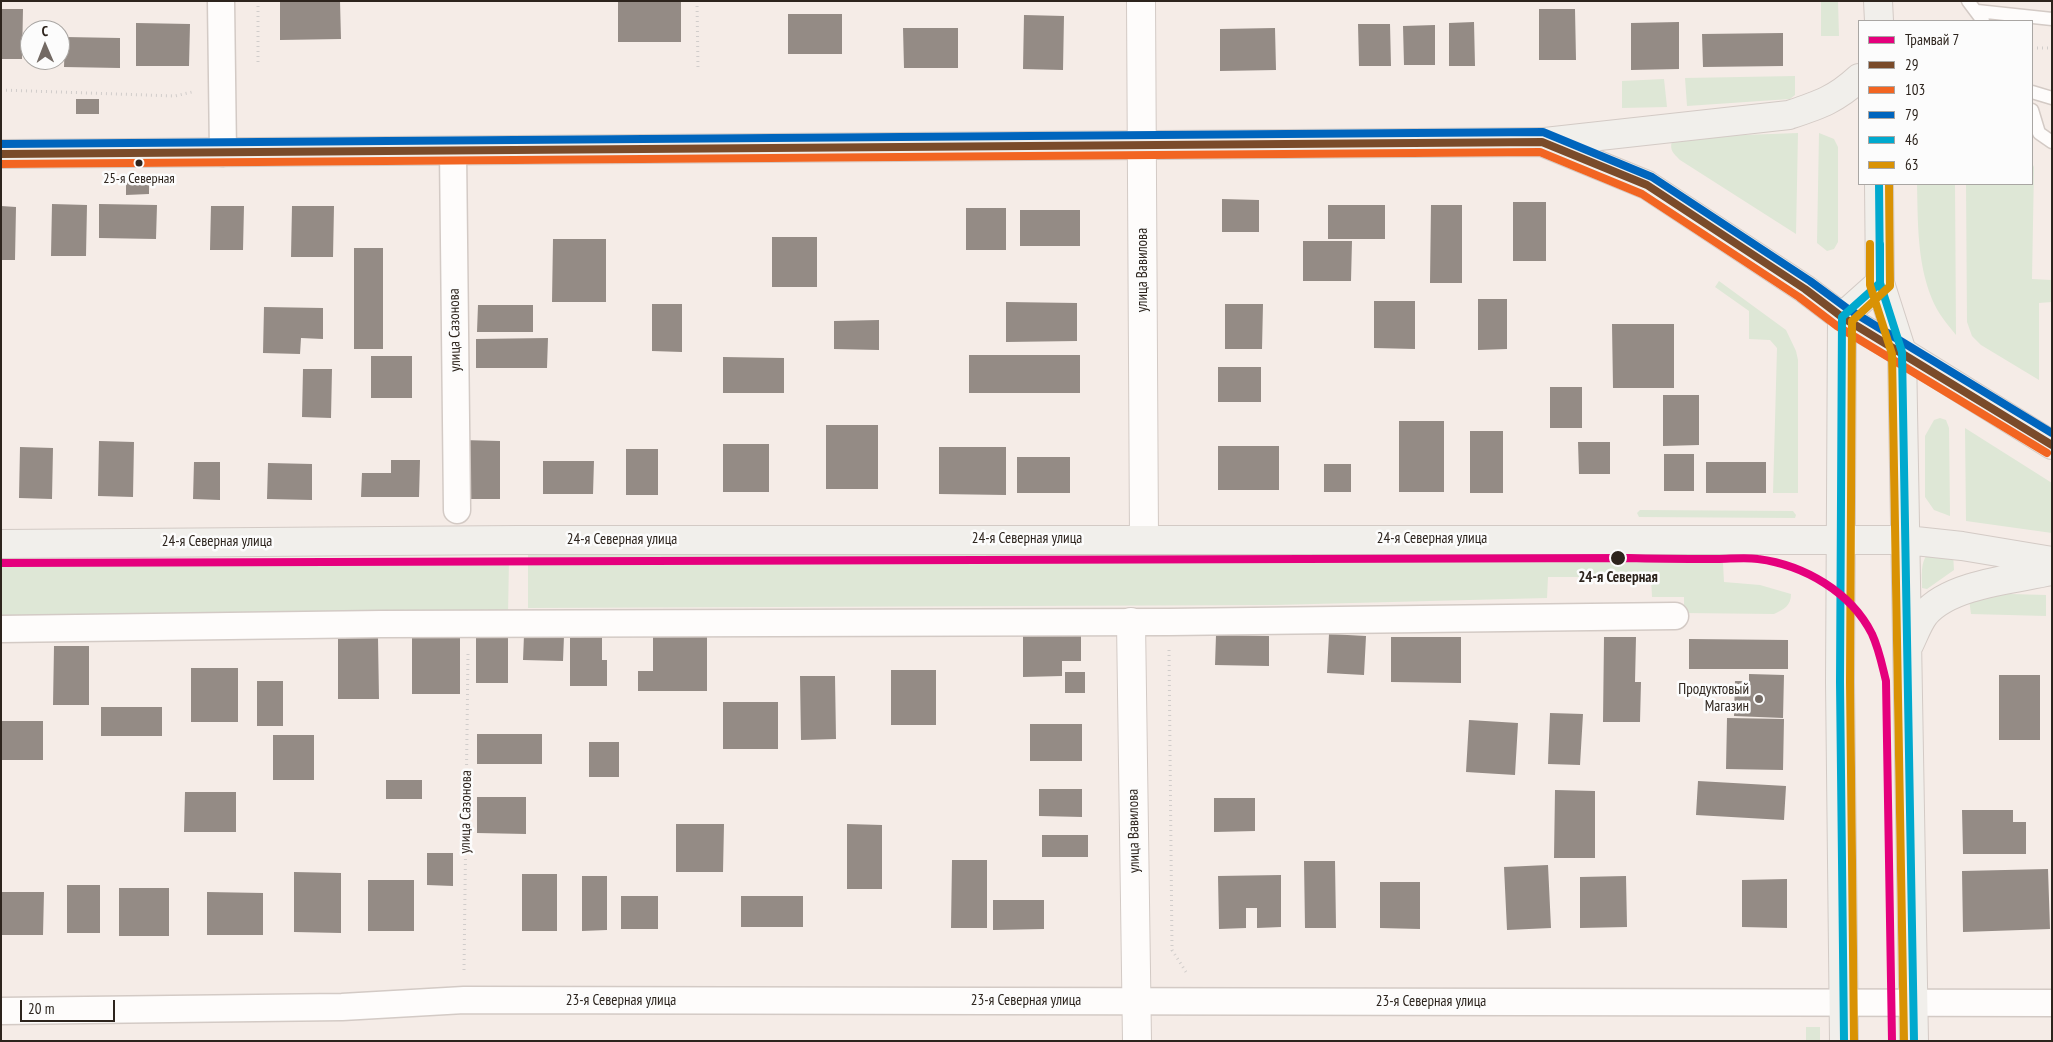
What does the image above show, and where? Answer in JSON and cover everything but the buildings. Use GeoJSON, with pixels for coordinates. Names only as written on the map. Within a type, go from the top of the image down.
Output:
{"type":"FeatureCollection","features":[{"type":"Feature","properties":{"kind":"main road"},"geometry":{"type":"LineString","coordinates":[[1878,1],[1879,20]]}},
{"type":"Feature","properties":{"kind":"main road"},"geometry":{"type":"LineString","coordinates":[[1,154],[1542,142],[1789,114],[1823,104],[1839,95],[1858,79]]}},
{"type":"Feature","properties":{"kind":"main road"},"geometry":{"type":"LineString","coordinates":[[1542,142],[1647,185],[1805,289],[1842,317],[2052,445]]}},
{"type":"Feature","properties":{"kind":"main road"},"geometry":{"type":"LineString","coordinates":[[1880,185],[1880,283],[1902,352],[1914,1041]]}},
{"type":"Feature","properties":{"kind":"main road"},"geometry":{"type":"LineString","coordinates":[[1844,1041],[1840,692],[1842,317],[1880,283]]}},
{"type":"Feature","properties":{"kind":"main road","name":"24-я Северная улица"},"geometry":{"type":"LineString","coordinates":[[1,544],[507,540],[1906,540],[1962,546],[2052,561]]}},
{"type":"Feature","properties":{"kind":"main road"},"geometry":{"type":"LineString","coordinates":[[1908,646],[1925,614],[1940,600],[1962,590],[2052,572]]}},
{"type":"Feature","properties":{"kind":"street"},"geometry":{"type":"LineString","coordinates":[[221,1],[223,153]]}},
{"type":"Feature","properties":{"kind":"street","name":"улица Вавилова"},"geometry":{"type":"LineString","coordinates":[[1141,1],[1144,539]]}},
{"type":"Feature","properties":{"kind":"street","name":"улица Сазонова"},"geometry":{"type":"LineString","coordinates":[[454,151],[457,510]]}},
{"type":"Feature","properties":{"kind":"street"},"geometry":{"type":"LineString","coordinates":[[1,629],[468,623],[1169,622],[1675,616]]}},
{"type":"Feature","properties":{"kind":"street","name":"улица Вавилова"},"geometry":{"type":"LineString","coordinates":[[1131,622],[1137,1041]]}},
{"type":"Feature","properties":{"kind":"street","name":"23-я Северная улица"},"geometry":{"type":"LineString","coordinates":[[1,1011],[342,1007],[464,1000],[2052,1003]]}},
{"type":"Feature","properties":{"kind":"lane"},"geometry":{"type":"LineString","coordinates":[[1968,1],[1980,16],[2052,19]]}},
{"type":"Feature","properties":{"kind":"lane"},"geometry":{"type":"LineString","coordinates":[[2033,92],[2052,98]]}},
{"type":"Feature","properties":{"kind":"lane"},"geometry":{"type":"LineString","coordinates":[[2033,113],[2039,132],[2052,142]]}},
{"type":"Feature","properties":{"kind":"path"},"geometry":{"type":"LineString","coordinates":[[258,1],[258,64]]}},
{"type":"Feature","properties":{"kind":"path"},"geometry":{"type":"LineString","coordinates":[[697,1],[698,69]]}},
{"type":"Feature","properties":{"kind":"path"},"geometry":{"type":"LineString","coordinates":[[2033,48],[2048,48],[2052,50]]}},
{"type":"Feature","properties":{"kind":"path"},"geometry":{"type":"LineString","coordinates":[[1,90],[175,96],[222,86]]}},
{"type":"Feature","properties":{"kind":"path"},"geometry":{"type":"LineString","coordinates":[[1169,622],[1172,950],[1206,1002]]}},
{"type":"Feature","properties":{"kind":"path","name":"улица Сазонова"},"geometry":{"type":"LineString","coordinates":[[464,1000],[468,623]]}},
{"type":"Feature","properties":{"kind":"green space"},"geometry":{"type":"Polygon","coordinates":[[[1821,1],[1838,1],[1839,36],[1821,36],[1821,1]]]}},
{"type":"Feature","properties":{"kind":"green space"},"geometry":{"type":"Polygon","coordinates":[[[1795,76],[1795,95],[1790,99],[1687,106],[1685,78],[1795,76]]]}},
{"type":"Feature","properties":{"kind":"green space"},"geometry":{"type":"Polygon","coordinates":[[[1664,79],[1667,107],[1622,108],[1622,81],[1664,79]]]}},
{"type":"Feature","properties":{"kind":"green space"},"geometry":{"type":"Polygon","coordinates":[[[1798,133],[1796,234],[1680,160],[1674,154],[1671,147],[1672,141],[1689,137],[1798,133]]]}},
{"type":"Feature","properties":{"kind":"green space"},"geometry":{"type":"Polygon","coordinates":[[[1819,133],[1834,139],[1838,147],[1838,242],[1834,249],[1827,251],[1817,243],[1819,133]]]}},
{"type":"Feature","properties":{"kind":"green space"},"geometry":{"type":"Polygon","coordinates":[[[2033,165],[2034,167],[2032,279],[2052,280],[2052,302],[2039,303],[2039,380],[1981,345],[1972,336],[1967,322],[1966,185],[2033,185],[2033,165]]]}},
{"type":"Feature","properties":{"kind":"green space"},"geometry":{"type":"Polygon","coordinates":[[[1917,185],[1955,185],[1956,335],[1942,318],[1927,285],[1919,242],[1917,185]]]}},
{"type":"Feature","properties":{"kind":"green space"},"geometry":{"type":"Polygon","coordinates":[[[1719,281],[1786,330],[1796,351],[1798,360],[1798,493],[1773,493],[1777,348],[1770,340],[1749,339],[1749,311],[1715,287],[1719,281]]]}},
{"type":"Feature","properties":{"kind":"green space"},"geometry":{"type":"Polygon","coordinates":[[[1940,418],[1946,420],[1949,428],[1950,516],[1934,510],[1925,497],[1925,436],[1934,420],[1940,418]]]}},
{"type":"Feature","properties":{"kind":"green space"},"geometry":{"type":"Polygon","coordinates":[[[1965,428],[2052,483],[2052,533],[1966,521],[1965,428]]]}},
{"type":"Feature","properties":{"kind":"green space"},"geometry":{"type":"Polygon","coordinates":[[[1640,510],[1793,511],[1796,515],[1795,518],[1639,517],[1637,513],[1640,510]]]}},
{"type":"Feature","properties":{"kind":"green space"},"geometry":{"type":"Polygon","coordinates":[[[528,549],[1715,551],[1723,563],[1724,582],[1760,585],[1791,594],[1791,598],[1784,609],[1774,614],[1684,613],[1684,597],[1652,597],[1651,577],[1548,577],[1547,598],[1275,605],[528,608],[528,549]]]}},
{"type":"Feature","properties":{"kind":"green space"},"geometry":{"type":"Polygon","coordinates":[[[1928,553],[1953,554],[1954,570],[1927,589],[1922,588],[1922,574],[1925,557],[1928,553]]]}},
{"type":"Feature","properties":{"kind":"green space"},"geometry":{"type":"Polygon","coordinates":[[[509,559],[508,615],[1,623],[1,561],[509,559]]]}},
{"type":"Feature","properties":{"kind":"green space"},"geometry":{"type":"Polygon","coordinates":[[[1975,593],[2046,595],[2046,616],[1971,614],[1969,599],[1975,593]]]}},
{"type":"Feature","properties":{"kind":"green space"},"geometry":{"type":"Polygon","coordinates":[[[1806,1027],[1820,1027],[1820,1041],[1806,1041],[1806,1027]]]}},
{"type":"Feature","properties":{"kind":"tram line","name":"7"},"geometry":{"type":"LineString","coordinates":[[1,563],[1629,558],[1748,558],[1775,562],[1809,574],[1839,593],[1852,605],[1872,634],[1882,663],[1886,681],[1892,1041]]}},
{"type":"Feature","properties":{"kind":"transit line","name":"79"},"geometry":{"type":"LineString","coordinates":[[1,144],[1543,132],[1652,177],[1810,281],[1848,309],[2052,433]]}},
{"type":"Feature","properties":{"kind":"transit line","name":"29"},"geometry":{"type":"LineString","coordinates":[[1,154],[1542,142],[1647,185],[1805,289],[1842,317],[2052,445]]}},
{"type":"Feature","properties":{"kind":"transit line","name":"103"},"geometry":{"type":"LineString","coordinates":[[1,164],[1540,152],[1642,194],[1799,297],[1837,326],[2047,453]]}},
{"type":"Feature","properties":{"kind":"transit line","name":"46"},"geometry":{"type":"LineString","coordinates":[[1844,1041],[1840,682],[1842,317],[1880,283],[1879,185]]}},
{"type":"Feature","properties":{"kind":"transit line","name":"63"},"geometry":{"type":"LineString","coordinates":[[1854,1041],[1850,682],[1852,321],[1890,286],[1889,185]]}},
{"type":"Feature","properties":{"kind":"transit line","name":"63"},"geometry":{"type":"LineString","coordinates":[[1870,244],[1870,285],[1892,354],[1904,1041]]}},
{"type":"Feature","properties":{"kind":"transit line","name":"46"},"geometry":{"type":"LineString","coordinates":[[1880,244],[1880,283],[1902,352],[1914,1041]]}},
{"type":"Feature","properties":{"kind":"place","name":"25-я Северная"},"geometry":{"type":"Point","coordinates":[139,163]}},
{"type":"Feature","properties":{"kind":"place","name":"24-я Северная"},"geometry":{"type":"Point","coordinates":[1618,558]}},
{"type":"Feature","properties":{"kind":"place","name":"Продуктовый Магазин"},"geometry":{"type":"Point","coordinates":[1759,699]}}]}
